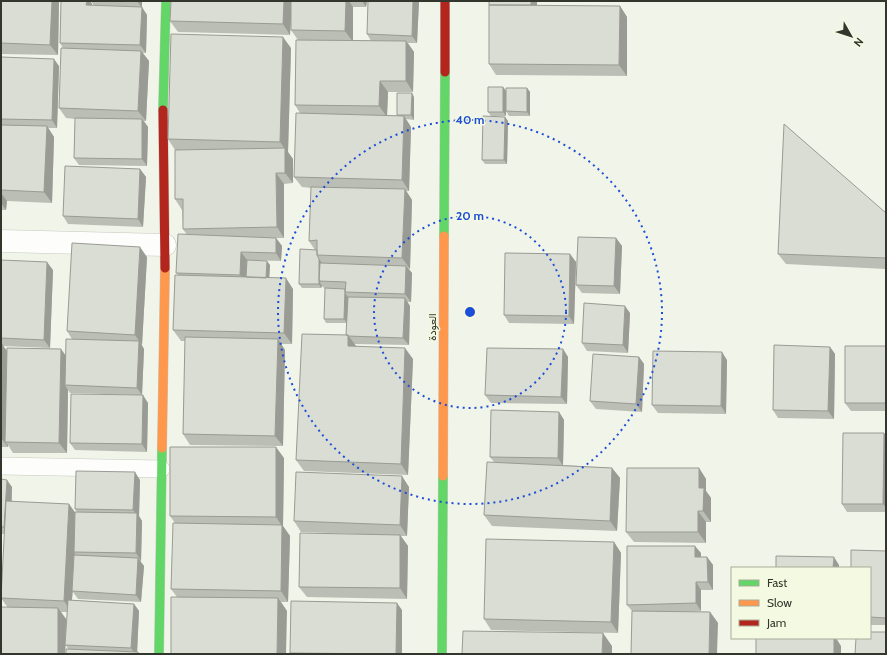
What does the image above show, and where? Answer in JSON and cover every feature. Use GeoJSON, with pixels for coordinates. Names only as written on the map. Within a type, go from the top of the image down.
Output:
{"type":"FeatureCollection","features":[{"type":"Feature","properties":{"kind":"street"},"geometry":{"type":"LineString","coordinates":[[159,654],[165,245],[163,108],[166,1]]}},
{"type":"Feature","properties":{"kind":"street","name":"العودة"},"geometry":{"type":"LineString","coordinates":[[442,654],[445,1]]}},
{"type":"Feature","properties":{"kind":"street"},"geometry":{"type":"LineString","coordinates":[[1,241],[165,245]]}},
{"type":"Feature","properties":{"kind":"lane"},"geometry":{"type":"LineString","coordinates":[[1,466],[161,469]]}},
{"type":"Feature","properties":{"kind":"building"},"geometry":{"type":"Polygon","coordinates":[[[1,1],[52,1],[50,45],[1,43],[1,1]]]}},
{"type":"Feature","properties":{"kind":"building"},"geometry":{"type":"Polygon","coordinates":[[[61,1],[87,1],[86,5],[142,7],[140,45],[60,43],[61,1]]]}},
{"type":"Feature","properties":{"kind":"building"},"geometry":{"type":"Polygon","coordinates":[[[171,1],[284,1],[283,24],[170,21],[171,1]]]}},
{"type":"Feature","properties":{"kind":"building"},"geometry":{"type":"Polygon","coordinates":[[[291,1],[346,1],[345,31],[291,30],[291,1]]]}},
{"type":"Feature","properties":{"kind":"building"},"geometry":{"type":"Polygon","coordinates":[[[368,1],[413,1],[412,36],[367,34],[368,1]]]}},
{"type":"Feature","properties":{"kind":"building"},"geometry":{"type":"Polygon","coordinates":[[[489,1],[531,1],[531,5],[489,5],[489,1]]]}},
{"type":"Feature","properties":{"kind":"building"},"geometry":{"type":"Polygon","coordinates":[[[489,5],[620,6],[619,65],[489,64],[489,5]]]}},
{"type":"Feature","properties":{"kind":"building"},"geometry":{"type":"Polygon","coordinates":[[[171,34],[283,37],[280,142],[168,139],[171,34]]]}},
{"type":"Feature","properties":{"kind":"building"},"geometry":{"type":"Polygon","coordinates":[[[296,40],[406,41],[406,81],[380,81],[379,106],[295,105],[296,40]]]}},
{"type":"Feature","properties":{"kind":"building"},"geometry":{"type":"Polygon","coordinates":[[[61,48],[141,51],[138,111],[59,108],[61,48]]]}},
{"type":"Feature","properties":{"kind":"building"},"geometry":{"type":"Polygon","coordinates":[[[1,57],[54,59],[52,120],[1,119],[1,57]]]}},
{"type":"Feature","properties":{"kind":"building"},"geometry":{"type":"Polygon","coordinates":[[[488,87],[503,87],[503,112],[488,112],[488,87]]]}},
{"type":"Feature","properties":{"kind":"building"},"geometry":{"type":"Polygon","coordinates":[[[506,88],[527,88],[527,112],[506,111],[506,88]]]}},
{"type":"Feature","properties":{"kind":"building"},"geometry":{"type":"Polygon","coordinates":[[[397,93],[412,93],[411,115],[397,115],[397,93]]]}},
{"type":"Feature","properties":{"kind":"building"},"geometry":{"type":"Polygon","coordinates":[[[296,113],[404,116],[402,180],[294,177],[296,113]]]}},
{"type":"Feature","properties":{"kind":"building"},"geometry":{"type":"Polygon","coordinates":[[[483,116],[505,117],[504,160],[482,160],[483,116]]]}},
{"type":"Feature","properties":{"kind":"building"},"geometry":{"type":"Polygon","coordinates":[[[75,118],[142,119],[142,159],[74,158],[75,118]]]}},
{"type":"Feature","properties":{"kind":"building"},"geometry":{"type":"Polygon","coordinates":[[[784,124],[886,213],[886,258],[778,254],[784,124]]]}},
{"type":"Feature","properties":{"kind":"building"},"geometry":{"type":"Polygon","coordinates":[[[1,125],[47,126],[44,192],[1,190],[1,125]]]}},
{"type":"Feature","properties":{"kind":"building"},"geometry":{"type":"Polygon","coordinates":[[[285,148],[285,173],[276,173],[277,227],[183,229],[183,199],[175,199],[175,150],[285,148]]]}},
{"type":"Feature","properties":{"kind":"building"},"geometry":{"type":"Polygon","coordinates":[[[65,166],[140,169],[138,219],[63,216],[65,166]]]}},
{"type":"Feature","properties":{"kind":"building"},"geometry":{"type":"Polygon","coordinates":[[[311,187],[405,189],[402,258],[317,255],[317,240],[309,241],[311,187]]]}},
{"type":"Feature","properties":{"kind":"building"},"geometry":{"type":"Polygon","coordinates":[[[178,234],[276,238],[276,253],[241,252],[240,275],[176,273],[178,234]]]}},
{"type":"Feature","properties":{"kind":"building"},"geometry":{"type":"Polygon","coordinates":[[[578,237],[616,238],[614,286],[576,285],[578,237]]]}},
{"type":"Feature","properties":{"kind":"building"},"geometry":{"type":"Polygon","coordinates":[[[72,243],[140,247],[135,335],[67,331],[72,243]]]}},
{"type":"Feature","properties":{"kind":"building"},"geometry":{"type":"Polygon","coordinates":[[[300,249],[317,250],[319,259],[319,284],[299,284],[300,249]]]}},
{"type":"Feature","properties":{"kind":"building"},"geometry":{"type":"Polygon","coordinates":[[[505,253],[570,254],[569,316],[504,315],[505,253]]]}},
{"type":"Feature","properties":{"kind":"building"},"geometry":{"type":"Polygon","coordinates":[[[1,260],[47,262],[44,340],[1,338],[1,260]]]}},
{"type":"Feature","properties":{"kind":"building"},"geometry":{"type":"Polygon","coordinates":[[[247,260],[267,261],[266,278],[246,277],[247,260]]]}},
{"type":"Feature","properties":{"kind":"building"},"geometry":{"type":"Polygon","coordinates":[[[320,263],[406,266],[405,294],[345,292],[346,282],[319,281],[320,263]]]}},
{"type":"Feature","properties":{"kind":"building"},"geometry":{"type":"Polygon","coordinates":[[[175,275],[286,278],[284,333],[173,330],[175,275]]]}},
{"type":"Feature","properties":{"kind":"building"},"geometry":{"type":"Polygon","coordinates":[[[325,288],[345,289],[344,319],[324,319],[325,288]]]}},
{"type":"Feature","properties":{"kind":"building"},"geometry":{"type":"Polygon","coordinates":[[[348,297],[405,298],[403,338],[346,335],[348,297]]]}},
{"type":"Feature","properties":{"kind":"building"},"geometry":{"type":"Polygon","coordinates":[[[584,303],[625,306],[623,345],[582,343],[584,303]]]}},
{"type":"Feature","properties":{"kind":"building"},"geometry":{"type":"Polygon","coordinates":[[[302,334],[348,335],[348,346],[405,348],[401,464],[296,460],[302,334]]]}},
{"type":"Feature","properties":{"kind":"building"},"geometry":{"type":"Polygon","coordinates":[[[185,337],[278,339],[275,436],[183,434],[185,337]]]}},
{"type":"Feature","properties":{"kind":"building"},"geometry":{"type":"Polygon","coordinates":[[[66,339],[139,341],[137,388],[65,385],[66,339]]]}},
{"type":"Feature","properties":{"kind":"building"},"geometry":{"type":"Polygon","coordinates":[[[1,344],[2,344],[1,387],[1,344]]]}},
{"type":"Feature","properties":{"kind":"building"},"geometry":{"type":"Polygon","coordinates":[[[774,345],[830,347],[828,411],[773,410],[774,345]]]}},
{"type":"Feature","properties":{"kind":"building"},"geometry":{"type":"Polygon","coordinates":[[[845,346],[886,346],[886,403],[845,403],[845,346]]]}},
{"type":"Feature","properties":{"kind":"building"},"geometry":{"type":"Polygon","coordinates":[[[7,348],[61,349],[59,443],[5,442],[7,348]]]}},
{"type":"Feature","properties":{"kind":"building"},"geometry":{"type":"Polygon","coordinates":[[[487,348],[563,349],[561,397],[485,395],[487,348]]]}},
{"type":"Feature","properties":{"kind":"building"},"geometry":{"type":"Polygon","coordinates":[[[653,351],[722,352],[721,406],[652,405],[653,351]]]}},
{"type":"Feature","properties":{"kind":"building"},"geometry":{"type":"Polygon","coordinates":[[[593,354],[639,357],[636,404],[590,401],[593,354]]]}},
{"type":"Feature","properties":{"kind":"building"},"geometry":{"type":"Polygon","coordinates":[[[71,394],[143,395],[142,444],[70,443],[71,394]]]}},
{"type":"Feature","properties":{"kind":"building"},"geometry":{"type":"Polygon","coordinates":[[[491,410],[559,412],[558,458],[490,457],[491,410]]]}},
{"type":"Feature","properties":{"kind":"building"},"geometry":{"type":"Polygon","coordinates":[[[843,433],[884,433],[883,504],[842,504],[843,433]]]}},
{"type":"Feature","properties":{"kind":"building"},"geometry":{"type":"Polygon","coordinates":[[[170,447],[276,447],[276,517],[170,516],[170,447]]]}},
{"type":"Feature","properties":{"kind":"building"},"geometry":{"type":"Polygon","coordinates":[[[487,462],[612,468],[610,521],[484,515],[487,462]]]}},
{"type":"Feature","properties":{"kind":"building"},"geometry":{"type":"Polygon","coordinates":[[[627,468],[699,468],[699,488],[704,488],[703,511],[698,511],[698,532],[626,532],[627,468]]]}},
{"type":"Feature","properties":{"kind":"building"},"geometry":{"type":"Polygon","coordinates":[[[76,471],[135,472],[133,510],[75,509],[76,471]]]}},
{"type":"Feature","properties":{"kind":"building"},"geometry":{"type":"Polygon","coordinates":[[[296,472],[402,476],[400,525],[294,521],[296,472]]]}},
{"type":"Feature","properties":{"kind":"building"},"geometry":{"type":"Polygon","coordinates":[[[1,479],[7,480],[4,527],[1,527],[1,479]]]}},
{"type":"Feature","properties":{"kind":"building"},"geometry":{"type":"Polygon","coordinates":[[[6,501],[69,504],[64,601],[1,598],[6,501]]]}},
{"type":"Feature","properties":{"kind":"building"},"geometry":{"type":"Polygon","coordinates":[[[75,512],[137,513],[136,553],[74,552],[75,512]]]}},
{"type":"Feature","properties":{"kind":"building"},"geometry":{"type":"Polygon","coordinates":[[[173,523],[282,525],[281,591],[171,589],[173,523]]]}},
{"type":"Feature","properties":{"kind":"building"},"geometry":{"type":"Polygon","coordinates":[[[300,533],[400,535],[400,588],[299,587],[300,533]]]}},
{"type":"Feature","properties":{"kind":"building"},"geometry":{"type":"Polygon","coordinates":[[[486,539],[614,542],[611,622],[484,619],[486,539]]]}},
{"type":"Feature","properties":{"kind":"building"},"geometry":{"type":"Polygon","coordinates":[[[627,546],[695,546],[695,557],[707,557],[708,582],[696,582],[696,603],[627,605],[627,546]]]}},
{"type":"Feature","properties":{"kind":"building"},"geometry":{"type":"Polygon","coordinates":[[[851,550],[886,551],[886,618],[871,617],[871,567],[851,567],[851,550]]]}},
{"type":"Feature","properties":{"kind":"building"},"geometry":{"type":"Polygon","coordinates":[[[74,555],[138,558],[136,595],[72,591],[74,555]]]}},
{"type":"Feature","properties":{"kind":"building"},"geometry":{"type":"Polygon","coordinates":[[[776,556],[834,557],[833,567],[776,567],[776,556]]]}},
{"type":"Feature","properties":{"kind":"building"},"geometry":{"type":"Polygon","coordinates":[[[171,597],[278,598],[277,654],[171,654],[171,597]]]}},
{"type":"Feature","properties":{"kind":"building"},"geometry":{"type":"Polygon","coordinates":[[[68,600],[134,604],[131,648],[65,645],[68,600]]]}},
{"type":"Feature","properties":{"kind":"building"},"geometry":{"type":"Polygon","coordinates":[[[291,601],[397,603],[396,654],[290,653],[291,601]]]}},
{"type":"Feature","properties":{"kind":"building"},"geometry":{"type":"Polygon","coordinates":[[[1,607],[58,608],[58,654],[1,654],[1,607]]]}},
{"type":"Feature","properties":{"kind":"building"},"geometry":{"type":"Polygon","coordinates":[[[632,611],[710,612],[709,654],[631,654],[632,611]]]}},
{"type":"Feature","properties":{"kind":"building"},"geometry":{"type":"Polygon","coordinates":[[[463,631],[603,633],[602,654],[462,654],[463,631]]]}},
{"type":"Feature","properties":{"kind":"building"},"geometry":{"type":"Polygon","coordinates":[[[871,632],[886,632],[886,654],[855,654],[856,639],[871,639],[871,632]]]}},
{"type":"Feature","properties":{"kind":"building"},"geometry":{"type":"Polygon","coordinates":[[[756,639],[834,639],[834,654],[756,654],[756,639]]]}},
{"type":"Feature","properties":{"kind":"building"},"geometry":{"type":"Polygon","coordinates":[[[66,649],[138,652],[138,654],[66,654],[66,649]]]}},
{"type":"Feature","properties":{"kind":"traffic: fast"},"geometry":{"type":"LineString","coordinates":[[163,110],[166,1]]}},
{"type":"Feature","properties":{"kind":"traffic: fast"},"geometry":{"type":"LineString","coordinates":[[444,236],[445,72]]}},
{"type":"Feature","properties":{"kind":"traffic: fast"},"geometry":{"type":"LineString","coordinates":[[159,654],[162,448]]}},
{"type":"Feature","properties":{"kind":"traffic: fast"},"geometry":{"type":"LineString","coordinates":[[442,654],[443,476]]}},
{"type":"Feature","properties":{"kind":"traffic: slow"},"geometry":{"type":"LineString","coordinates":[[443,476],[444,236]]}},
{"type":"Feature","properties":{"kind":"traffic: slow"},"geometry":{"type":"LineString","coordinates":[[162,448],[165,268]]}},
{"type":"Feature","properties":{"kind":"traffic: jam"},"geometry":{"type":"LineString","coordinates":[[445,1],[445,72]]}},
{"type":"Feature","properties":{"kind":"traffic: jam"},"geometry":{"type":"LineString","coordinates":[[163,110],[165,268]]}}]}
